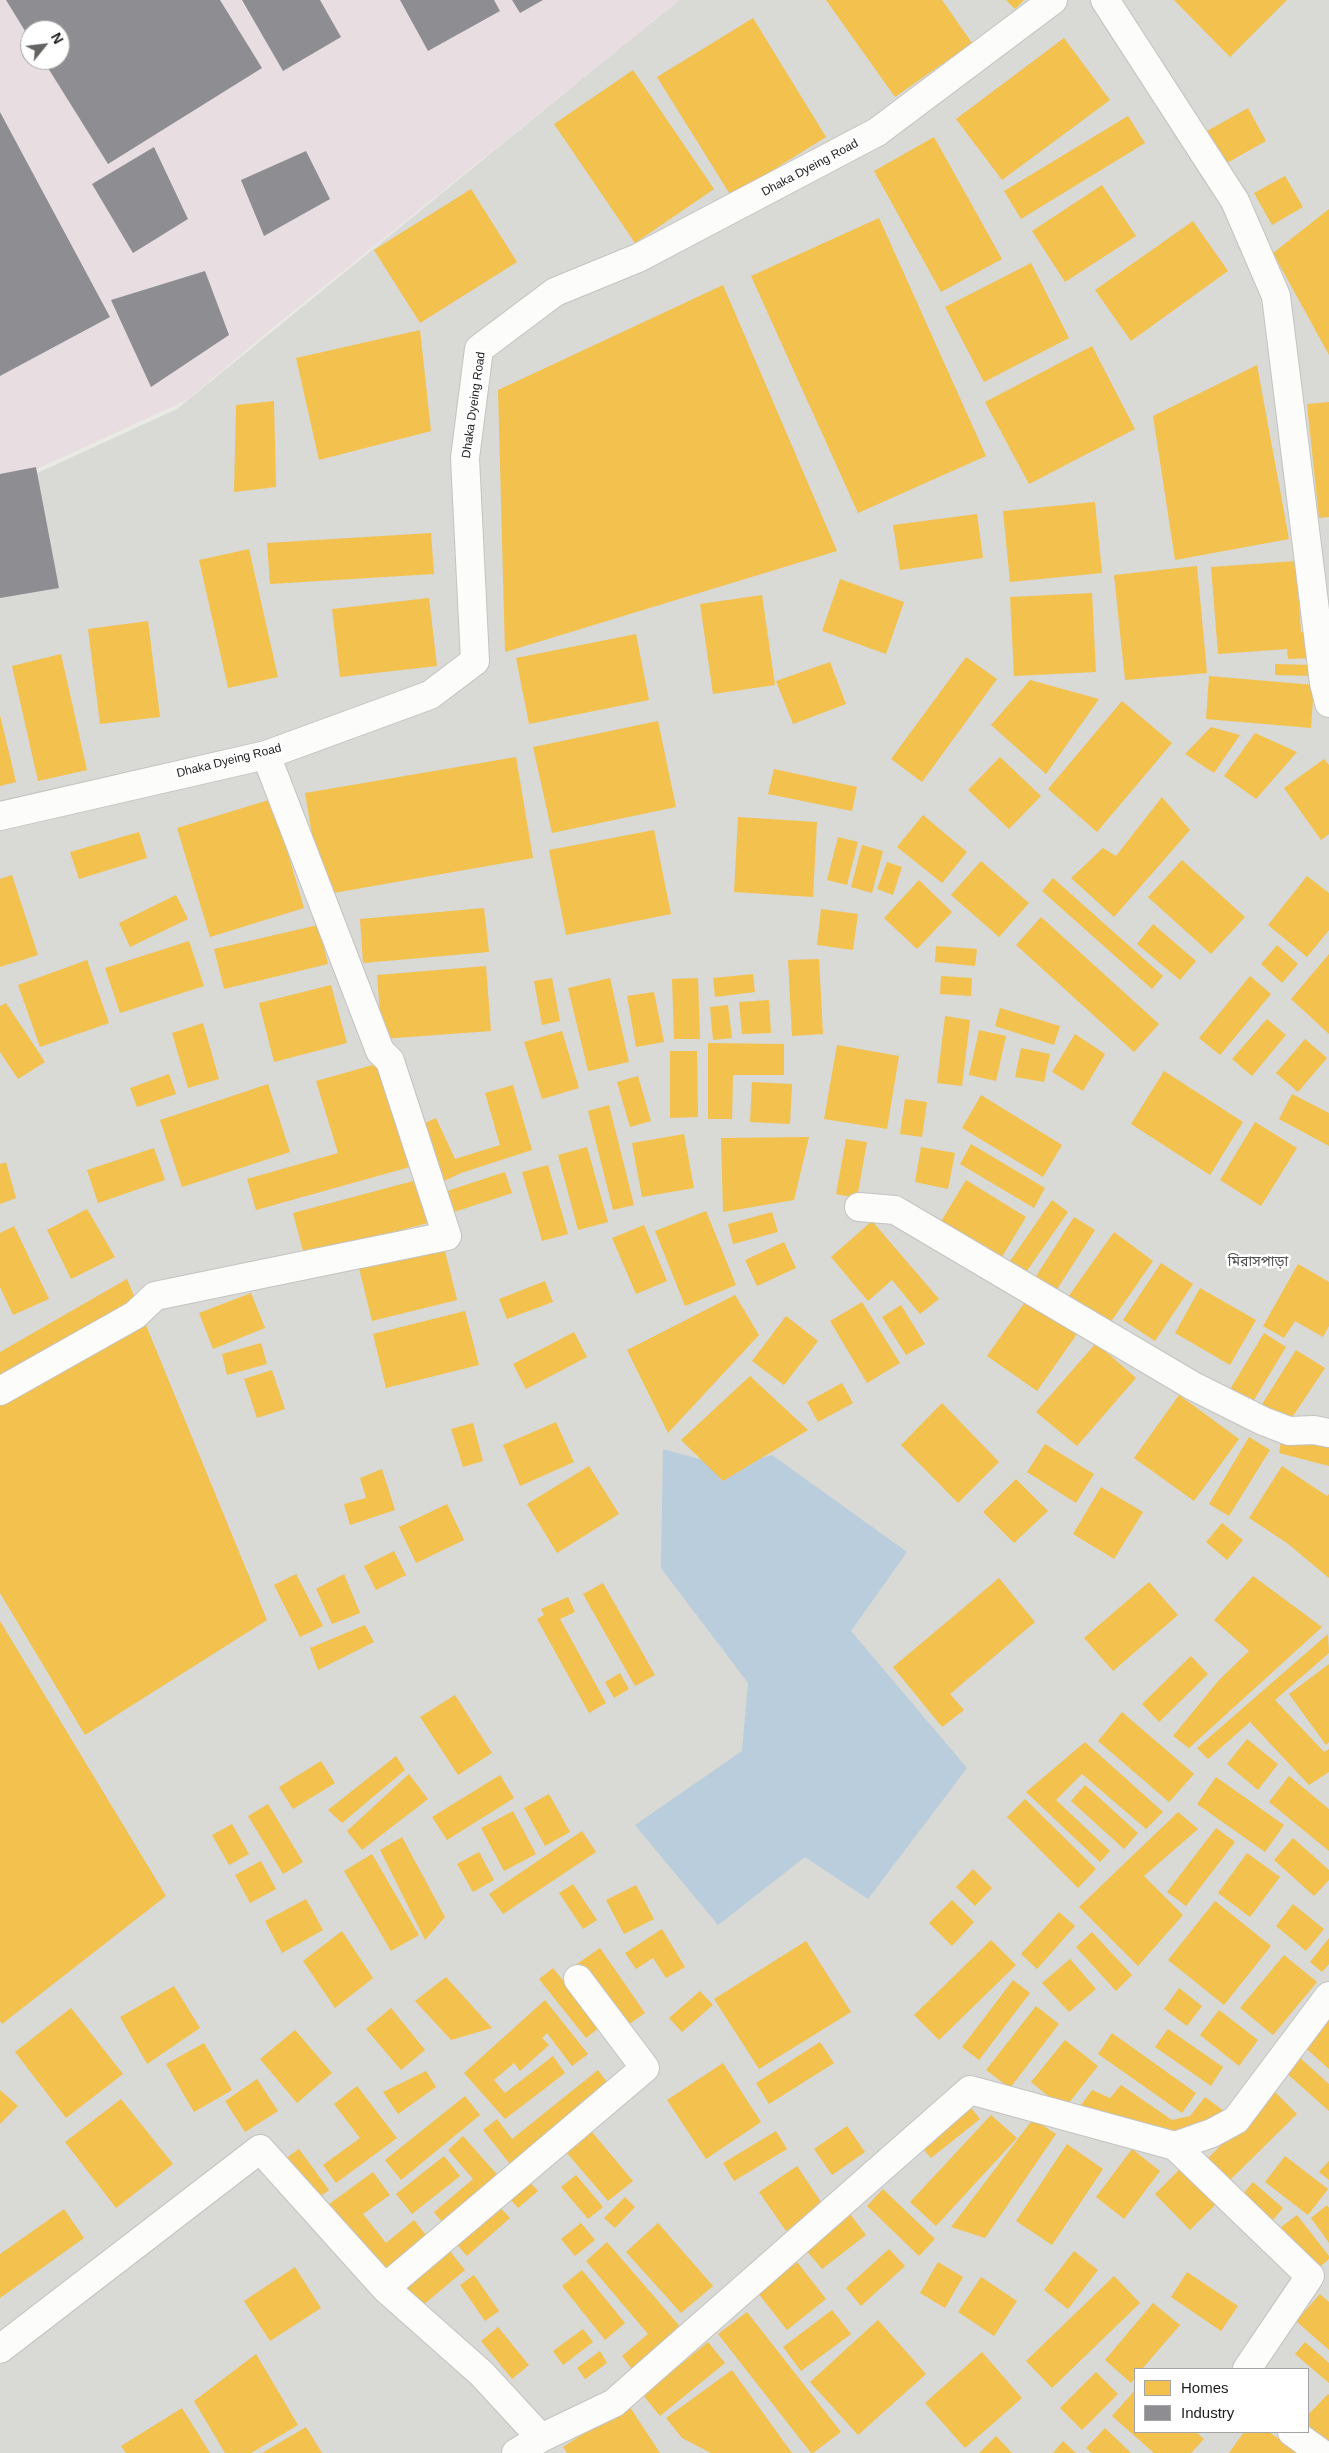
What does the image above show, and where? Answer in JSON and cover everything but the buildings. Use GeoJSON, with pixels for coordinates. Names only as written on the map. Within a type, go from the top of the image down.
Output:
{"type":"FeatureCollection","features":[{"type":"Feature","properties":{"kind":"street","name":"Dhaka Dyeing Road"},"geometry":{"type":"LineString","coordinates":[[0,816],[266,755],[430,695],[475,661],[465,458],[479,349],[555,292],[638,258],[877,132],[1053,0]]}},
{"type":"Feature","properties":{"kind":"street"},"geometry":{"type":"LineString","coordinates":[[1105,0],[1235,201],[1276,296],[1323,673],[1329,703]]}},
{"type":"Feature","properties":{"kind":"street"},"geometry":{"type":"LineString","coordinates":[[0,1391],[135,1315],[155,1296],[447,1236],[390,1061],[380,1051],[266,755]]}},
{"type":"Feature","properties":{"kind":"street"},"geometry":{"type":"LineString","coordinates":[[859,1207],[895,1210],[1193,1386],[1263,1421],[1289,1431],[1314,1430],[1329,1433]]}},
{"type":"Feature","properties":{"kind":"street"},"geometry":{"type":"LineString","coordinates":[[385,2288],[645,2068],[578,1980]]}},
{"type":"Feature","properties":{"kind":"street"},"geometry":{"type":"LineString","coordinates":[[1175,2146],[1212,2134],[1236,2120],[1329,1996]]}},
{"type":"Feature","properties":{"kind":"street"},"geometry":{"type":"LineString","coordinates":[[516,2453],[541,2438],[614,2403],[970,2090],[1175,2146],[1310,2276],[1248,2368]]}},
{"type":"Feature","properties":{"kind":"street"},"geometry":{"type":"LineString","coordinates":[[0,2349],[260,2149],[385,2288],[482,2374],[541,2438]]}},
{"type":"Feature","properties":{"kind":"street"},"geometry":{"type":"LineString","coordinates":[[1293,2433],[1321,2453]]}},
{"type":"Feature","properties":{"kind":"shaded area"},"geometry":{"type":"Polygon","coordinates":[[[0,0],[680,0],[280,322],[187,400],[0,486],[0,0]]]}},
{"type":"Feature","properties":{"kind":"shaded area"},"geometry":{"type":"Polygon","coordinates":[[[679,0],[1329,0],[1329,2453],[0,2453],[0,490],[177,409],[679,0]]]}},
{"type":"Feature","properties":{"kind":"water"},"geometry":{"type":"Polygon","coordinates":[[[663,1449],[728,1467],[772,1455],[907,1552],[851,1631],[967,1768],[868,1899],[805,1857],[718,1925],[635,1825],[742,1751],[748,1683],[661,1568],[663,1449]]]}},
{"type":"Feature","properties":{"kind":"district","name":"মিরাসপাড়া"},"geometry":{"type":"Point","coordinates":[1258,1262]}}]}
